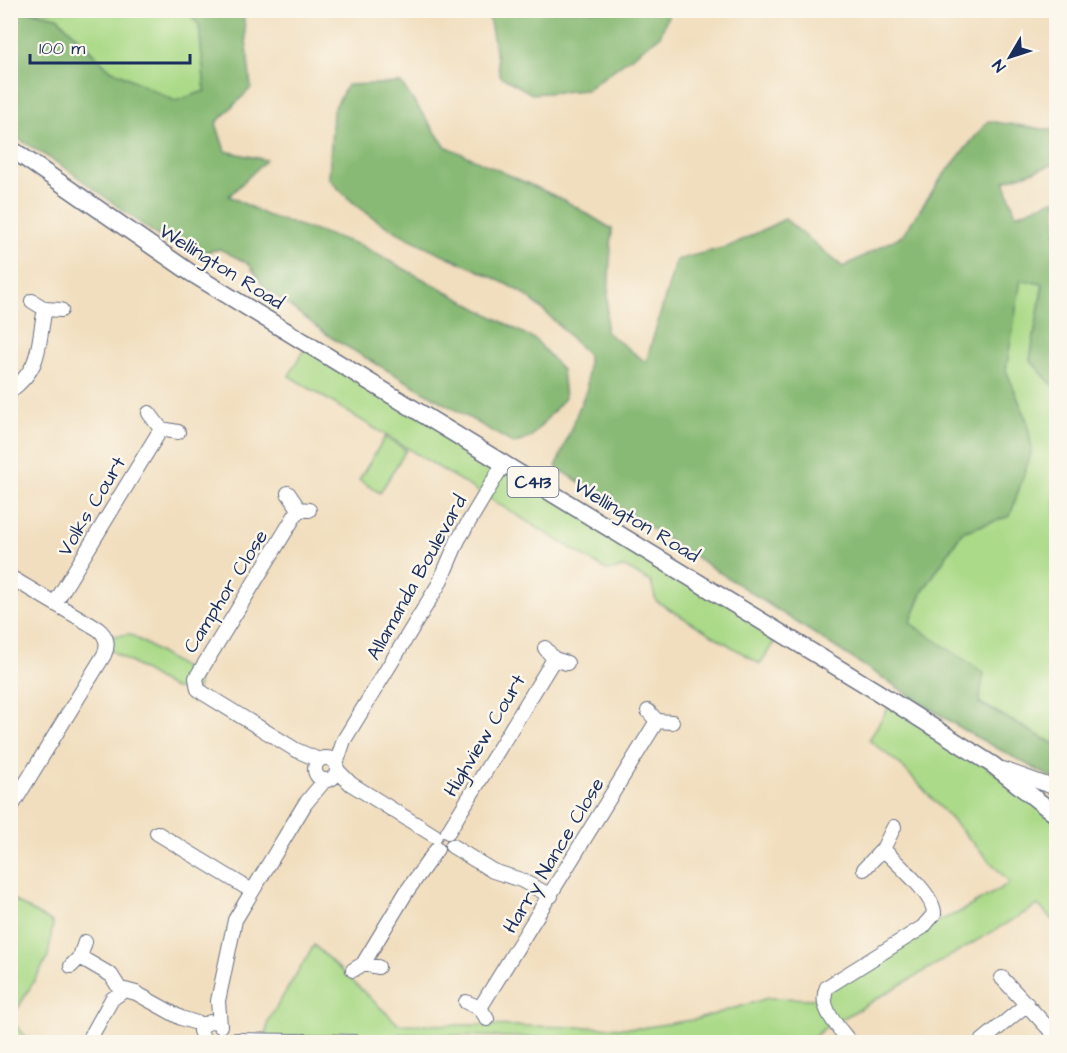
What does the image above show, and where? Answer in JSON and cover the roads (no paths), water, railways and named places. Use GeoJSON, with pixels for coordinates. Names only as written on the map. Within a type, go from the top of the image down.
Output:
{"type":"FeatureCollection","features":[{"type":"Feature","properties":{"kind":"main road","name":"Wellington Road"},"geometry":{"type":"LineString","coordinates":[[10,148],[191,273],[826,660],[993,765],[1056,814]]}},
{"type":"Feature","properties":{"kind":"street"},"geometry":{"type":"LineString","coordinates":[[33,301],[45,309],[61,310]]}},
{"type":"Feature","properties":{"kind":"street"},"geometry":{"type":"LineString","coordinates":[[10,391],[24,380],[36,363],[45,309]]}},
{"type":"Feature","properties":{"kind":"street"},"geometry":{"type":"LineString","coordinates":[[149,413],[161,429],[178,432]]}},
{"type":"Feature","properties":{"kind":"street","name":"Volks Court"},"geometry":{"type":"LineString","coordinates":[[55,603],[161,429]]}},
{"type":"Feature","properties":{"kind":"street","name":"Allamanda Boulevard"},"geometry":{"type":"LineString","coordinates":[[210,1035],[235,920],[440,584],[458,540],[504,464]]}},
{"type":"Feature","properties":{"kind":"street","name":"Camphor Close"},"geometry":{"type":"LineString","coordinates":[[288,494],[304,509],[196,678],[198,689],[486,867],[521,880],[551,896]]}},
{"type":"Feature","properties":{"kind":"street"},"geometry":{"type":"LineString","coordinates":[[10,577],[102,632],[107,641],[106,650],[10,809]]}},
{"type":"Feature","properties":{"kind":"street","name":"Highview Court"},"geometry":{"type":"LineString","coordinates":[[378,967],[358,967],[443,840],[549,654],[567,663]]}},
{"type":"Feature","properties":{"kind":"street","name":"Harry Nance Close"},"geometry":{"type":"LineString","coordinates":[[466,1002],[484,1014],[652,716],[672,722]]}},
{"type":"Feature","properties":{"kind":"street"},"geometry":{"type":"LineString","coordinates":[[993,765],[1056,788]]}},
{"type":"Feature","properties":{"kind":"street"},"geometry":{"type":"LineString","coordinates":[[864,868],[883,849],[894,827]]}},
{"type":"Feature","properties":{"kind":"street"},"geometry":{"type":"LineString","coordinates":[[157,834],[252,891]]}},
{"type":"Feature","properties":{"kind":"street"},"geometry":{"type":"LineString","coordinates":[[850,1042],[833,1020],[824,999],[825,990],[833,981],[923,927],[934,914],[933,905],[926,895],[883,849]]}},
{"type":"Feature","properties":{"kind":"street"},"geometry":{"type":"LineString","coordinates":[[85,942],[76,961],[111,975],[121,991]]}},
{"type":"Feature","properties":{"kind":"street"},"geometry":{"type":"LineString","coordinates":[[1002,978],[1051,1031]]}},
{"type":"Feature","properties":{"kind":"street"},"geometry":{"type":"LineString","coordinates":[[88,1042],[112,999],[121,991],[132,991],[210,1035],[238,1040],[355,1042]]}},
{"type":"Feature","properties":{"kind":"street"},"geometry":{"type":"LineString","coordinates":[[981,1042],[1027,1004]]}}]}
